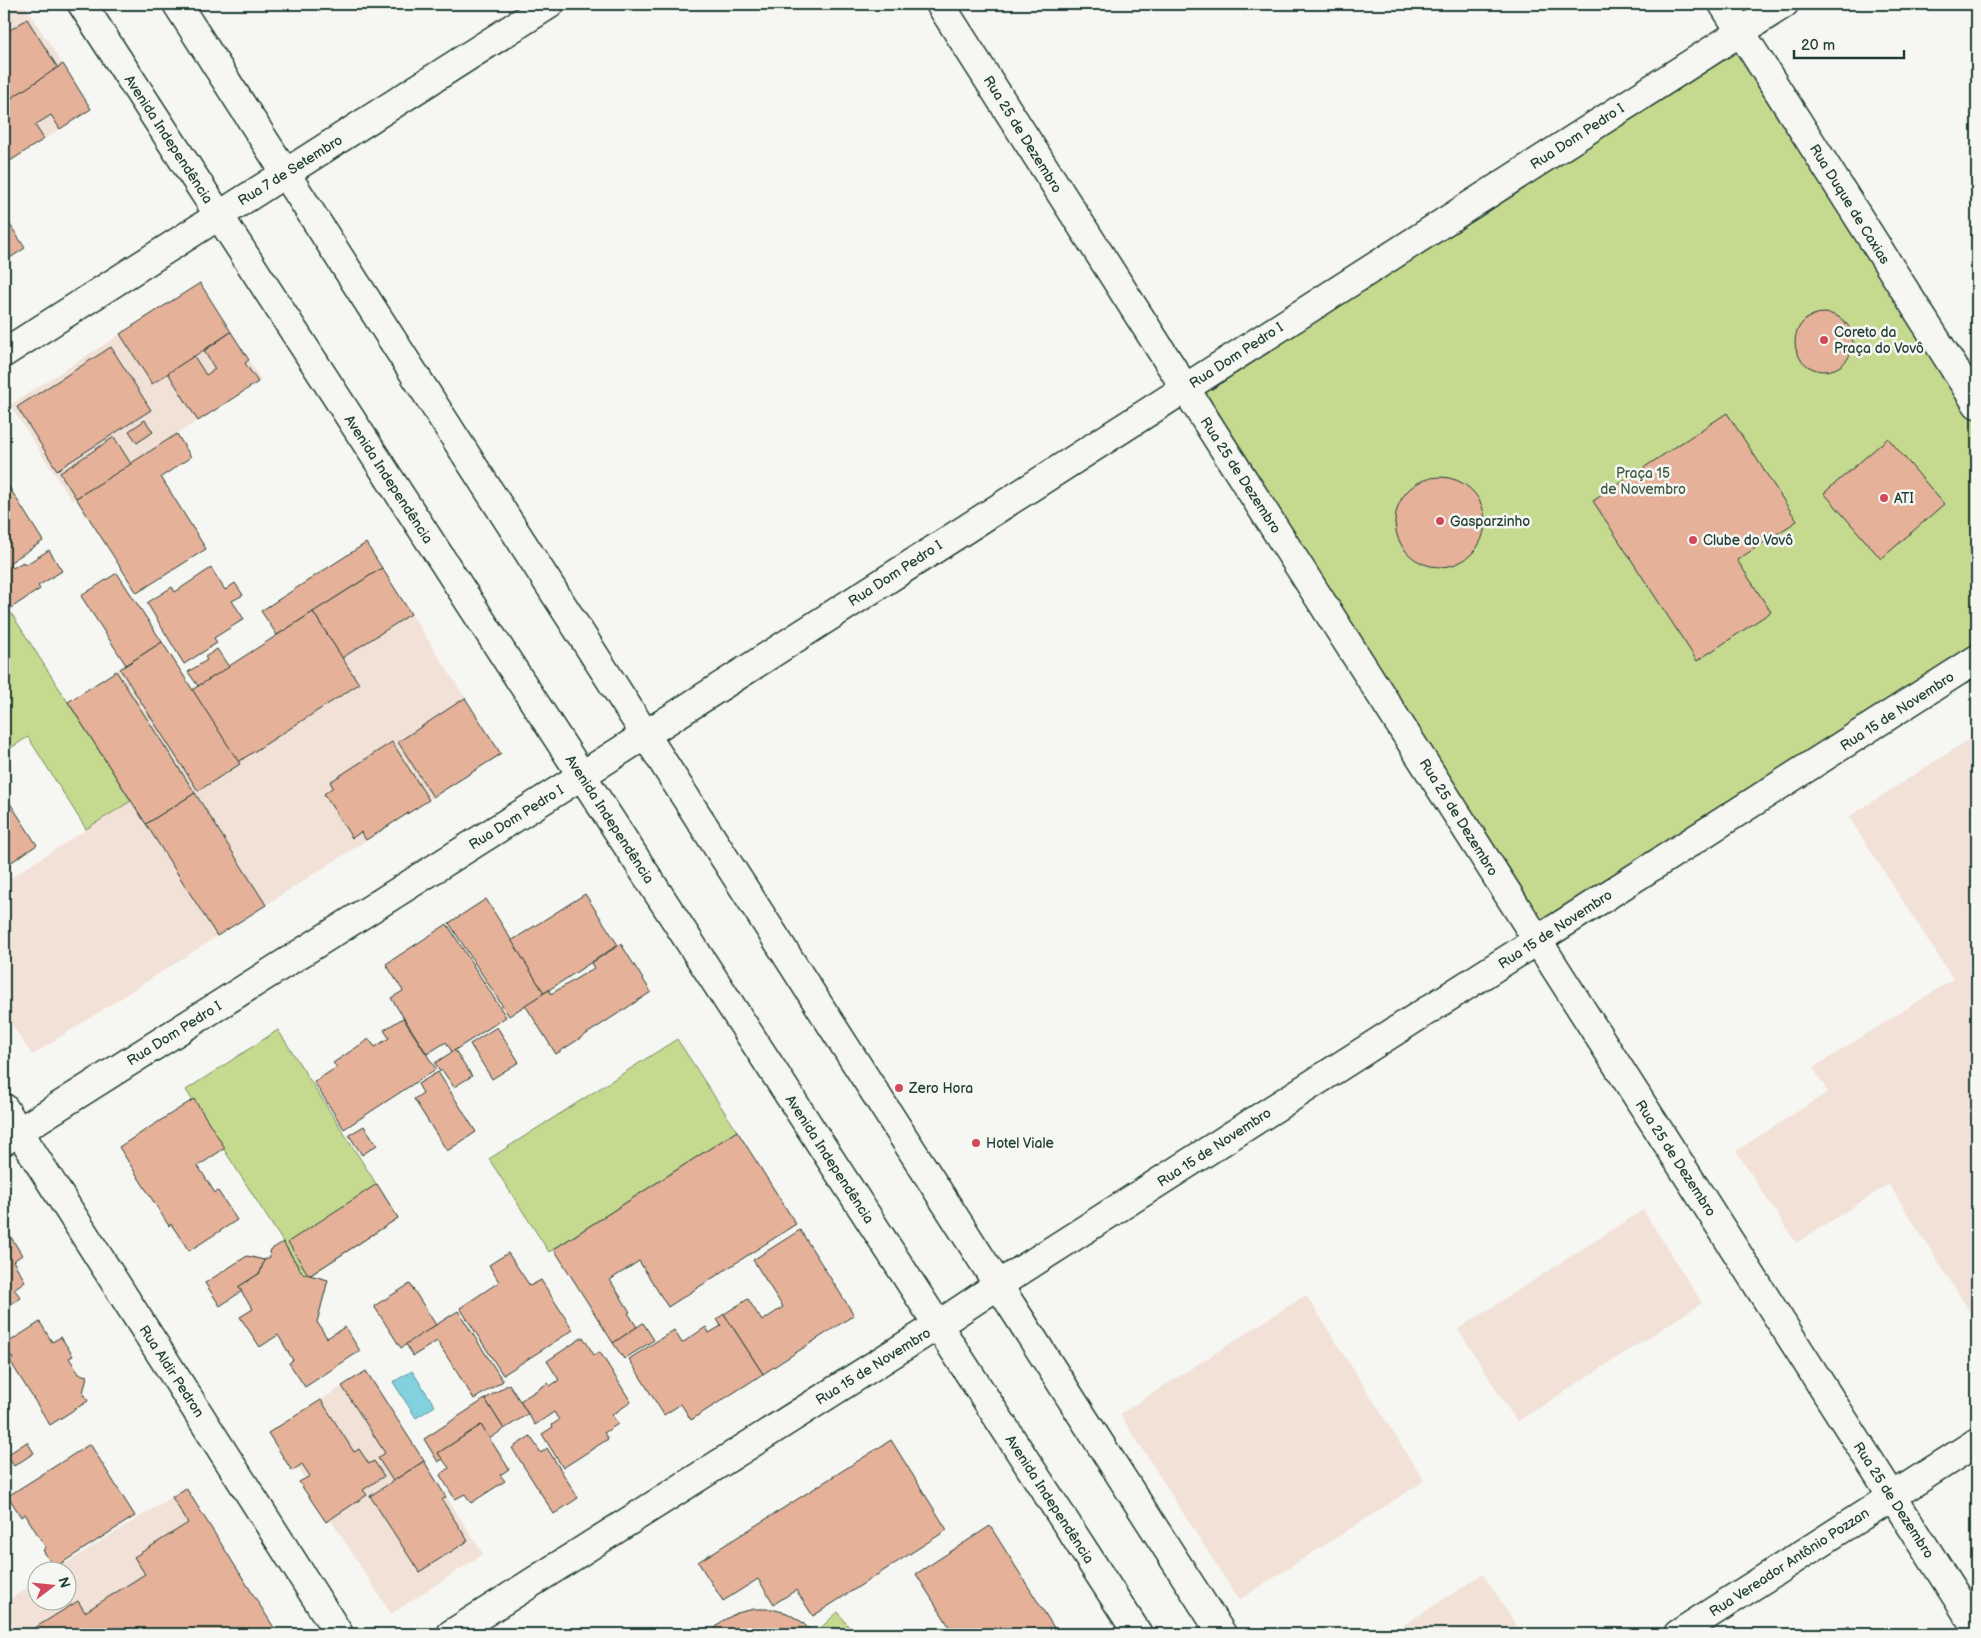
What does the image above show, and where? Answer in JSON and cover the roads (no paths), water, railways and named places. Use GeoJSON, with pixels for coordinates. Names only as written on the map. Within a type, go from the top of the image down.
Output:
{"type":"FeatureCollection","features":[{"type":"Feature","properties":{"kind":"street","name":"Avenida Independência"},"geometry":{"type":"LineString","coordinates":[[82,4],[1138,1634]]}},
{"type":"Feature","properties":{"kind":"street"},"geometry":{"type":"LineString","coordinates":[[177,4],[1222,1634]]}},
{"type":"Feature","properties":{"kind":"street","name":"Rua 7 de Setembro"},"geometry":{"type":"LineString","coordinates":[[4,353],[550,4]]}},
{"type":"Feature","properties":{"kind":"street","name":"Rua 25 de Dezembro"},"geometry":{"type":"LineString","coordinates":[[940,4],[1977,1630]]}},
{"type":"Feature","properties":{"kind":"street","name":"Rua Duque de Caxias"},"geometry":{"type":"LineString","coordinates":[[1723,4],[1977,404]]}},
{"type":"Feature","properties":{"kind":"street","name":"Rua Dom Pedro I"},"geometry":{"type":"LineString","coordinates":[[11,1136],[581,776],[1184,387],[1784,4]]}},
{"type":"Feature","properties":{"kind":"street","name":"Rua 15 de Novembro"},"geometry":{"type":"LineString","coordinates":[[450,1634],[938,1325],[1977,659]]}},
{"type":"Feature","properties":{"kind":"street","name":"Rua Aldir Pedron"},"geometry":{"type":"LineString","coordinates":[[4,1108],[11,1136],[339,1634]]}},
{"type":"Feature","properties":{"kind":"street","name":"Rua Vereador Antônio Pozzan"},"geometry":{"type":"LineString","coordinates":[[1678,1634],[1977,1442]]}},
{"type":"Feature","properties":{"kind":"water"},"geometry":{"type":"Polygon","coordinates":[[[412,1371],[435,1406],[416,1418],[393,1382],[412,1371]]]}},
{"type":"Feature","properties":{"kind":"place","name":"Coreto da Praça do Vovô"},"geometry":{"type":"Point","coordinates":[1824,340]}},
{"type":"Feature","properties":{"kind":"place","name":"ATI"},"geometry":{"type":"Point","coordinates":[1884,498]}},
{"type":"Feature","properties":{"kind":"place","name":"Gasparzinho"},"geometry":{"type":"Point","coordinates":[1440,521]}},
{"type":"Feature","properties":{"kind":"place","name":"Clube do Vovô"},"geometry":{"type":"Point","coordinates":[1693,540]}},
{"type":"Feature","properties":{"kind":"place","name":"Zero Hora"},"geometry":{"type":"Point","coordinates":[899,1088]}},
{"type":"Feature","properties":{"kind":"place","name":"Hotel Viale"},"geometry":{"type":"Point","coordinates":[976,1143]}},
{"type":"Feature","properties":{"kind":"park label","name":"Praça 15 de Novembro"},"geometry":{"type":"Point","coordinates":[1643,482]}}]}
